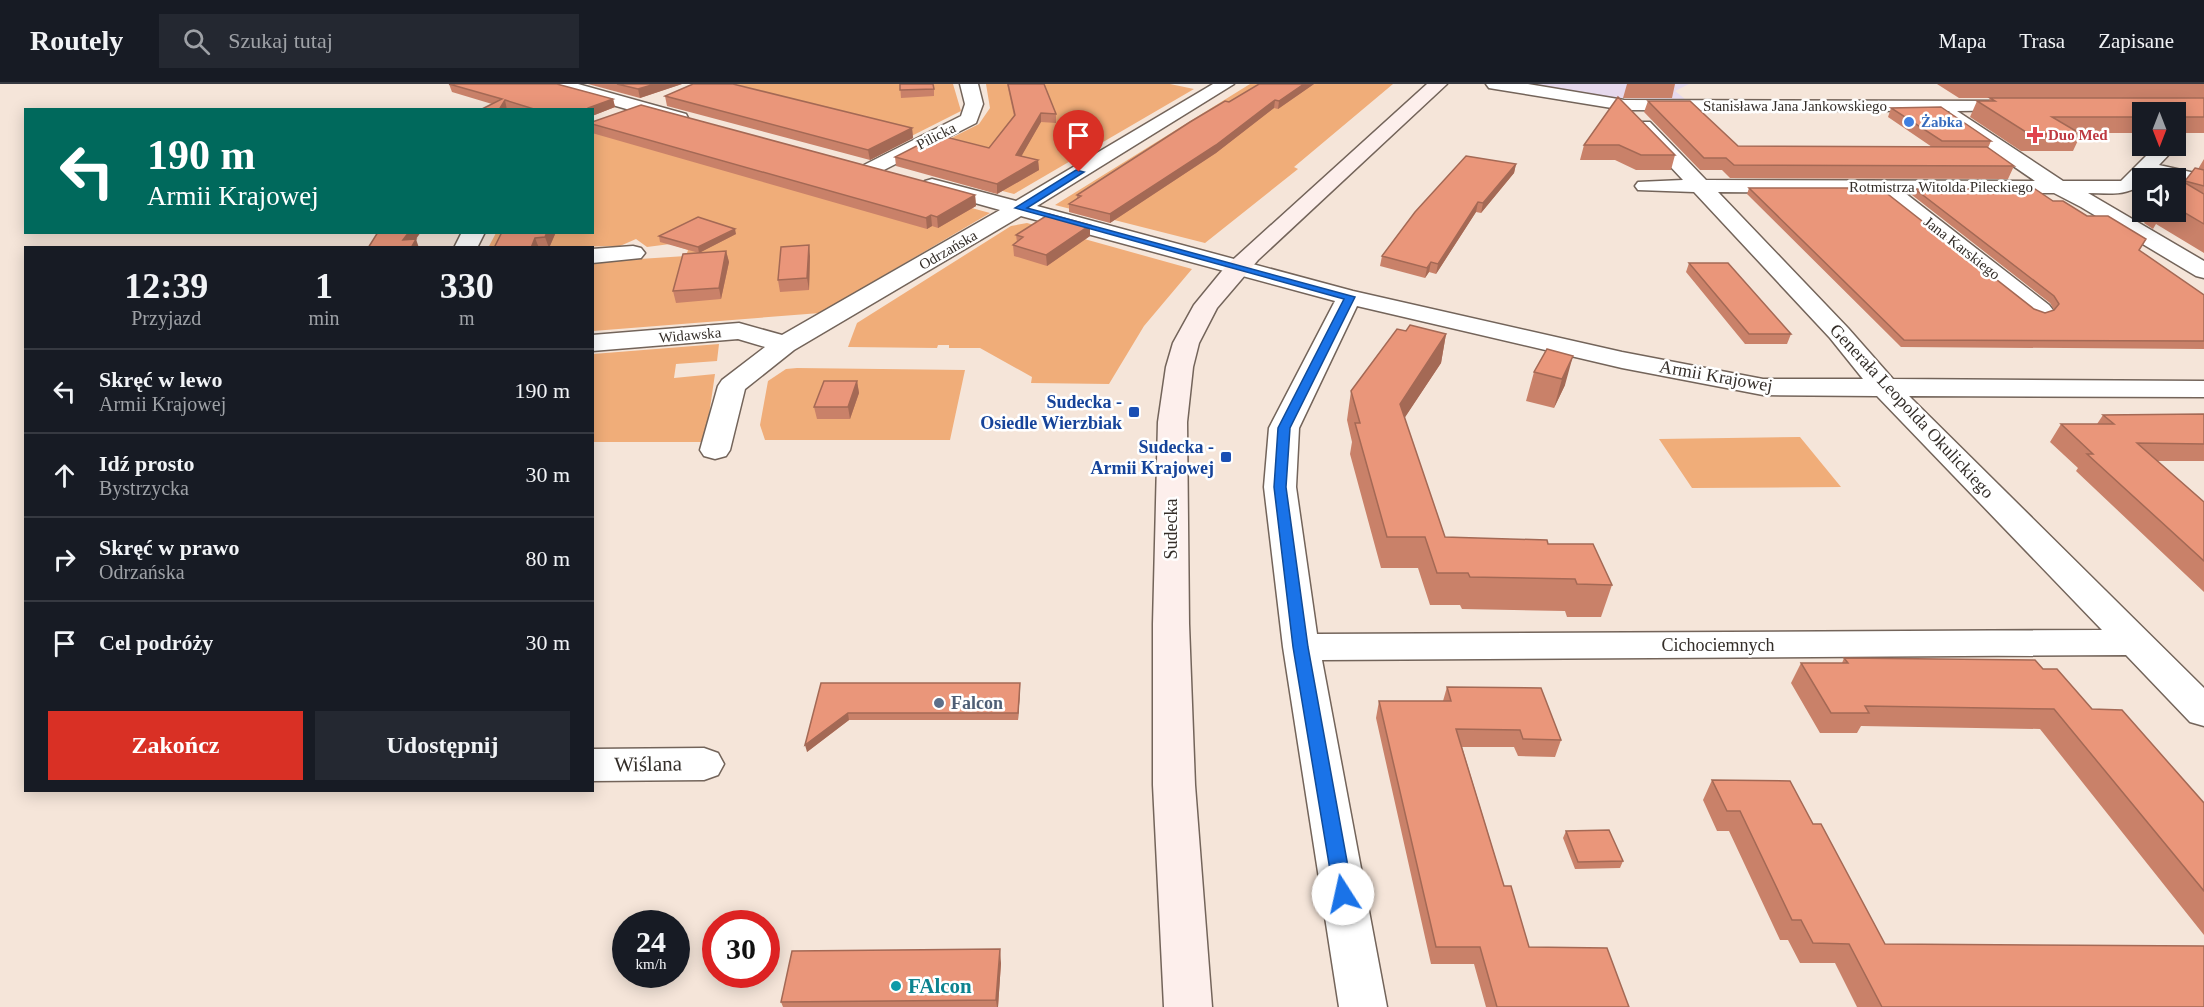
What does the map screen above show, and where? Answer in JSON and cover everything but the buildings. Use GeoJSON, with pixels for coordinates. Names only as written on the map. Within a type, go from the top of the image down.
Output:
{"type":"FeatureCollection","features":[{"type":"Feature","properties":{"kind":"street"},"geometry":{"type":"LineString","coordinates":[[559,84],[694,122]]}},
{"type":"Feature","properties":{"kind":"street","name":"Pilicka"},"geometry":{"type":"LineString","coordinates":[[872,169],[969,119],[974,105],[969,84]]}},
{"type":"Feature","properties":{"kind":"street","name":"Odrzańska"},"geometry":{"type":"LineString","coordinates":[[715,450],[732,386],[785,344],[1226,84]]}},
{"type":"Feature","properties":{"kind":"street","name":"Sudecka"},"geometry":{"type":"LineString","coordinates":[[1188,1007],[1186,945],[1174,785],[1171,652],[1171,448],[1178,386],[1188,338],[1195,322],[1221,286],[1276,231],[1438,84]]}},
{"type":"Feature","properties":{"kind":"street","name":"Stanisława Jana Jankowskiego"},"geometry":{"type":"LineString","coordinates":[[1495,84],[1624,105],[2038,106]]}},
{"type":"Feature","properties":{"kind":"street"},"geometry":{"type":"LineString","coordinates":[[1913,90],[2060,188],[2089,202],[2203,270]]}},
{"type":"Feature","properties":{"kind":"street"},"geometry":{"type":"LineString","coordinates":[[611,118],[670,96]]}},
{"type":"Feature","properties":{"kind":"street","name":"Generała Leopolda Okulickiego"},"geometry":{"type":"LineString","coordinates":[[1624,105],[1839,333],[1886,389],[2204,712]]}},
{"type":"Feature","properties":{"kind":"street","name":"Rotmistrza Witolda Pileckiego"},"geometry":{"type":"LineString","coordinates":[[2146,168],[2157,156]]}},
{"type":"Feature","properties":{"kind":"street"},"geometry":{"type":"LineString","coordinates":[[849,163],[894,175]]}},
{"type":"Feature","properties":{"kind":"street"},"geometry":{"type":"LineString","coordinates":[[1932,167],[1960,187]]}},
{"type":"Feature","properties":{"kind":"street"},"geometry":{"type":"LineString","coordinates":[[2186,177],[2204,181]]}},
{"type":"Feature","properties":{"kind":"street","name":"Armii Krajowej"},"geometry":{"type":"LineString","coordinates":[[917,181],[1349,297],[1622,360],[1763,387],[2204,389]]}},
{"type":"Feature","properties":{"kind":"street","name":"Rotmistrza Witolda Pileckiego"},"geometry":{"type":"LineString","coordinates":[[1645,186],[2060,188],[2121,187],[2132,181]]}},
{"type":"Feature","properties":{"kind":"street","name":"Jana Karskiego"},"geometry":{"type":"LineString","coordinates":[[1884,187],[2040,310]]}},
{"type":"Feature","properties":{"kind":"street"},"geometry":{"type":"LineString","coordinates":[[594,256],[633,253]]}},
{"type":"Feature","properties":{"kind":"street"},"geometry":{"type":"LineString","coordinates":[[1349,297],[1284,428],[1280,487],[1301,647],[1363,1007]]}},
{"type":"Feature","properties":{"kind":"street","name":"Widawska"},"geometry":{"type":"LineString","coordinates":[[594,343],[739,331],[785,344]]}},
{"type":"Feature","properties":{"kind":"street","name":"Cichociemnych"},"geometry":{"type":"LineString","coordinates":[[1301,647],[2134,642]]}},
{"type":"Feature","properties":{"kind":"street","name":"Wiślana"},"geometry":{"type":"LineString","coordinates":[[594,765],[704,764]]}},
{"type":"Feature","properties":{"kind":"shaded area"},"geometry":{"type":"Polygon","coordinates":[[[717,84],[953,84],[961,111],[872,156],[667,103],[717,84]]]}},
{"type":"Feature","properties":{"kind":"shaded area"},"geometry":{"type":"Polygon","coordinates":[[[986,84],[1170,84],[1194,89],[1014,194],[900,164],[979,124],[990,108],[986,84]]]}},
{"type":"Feature","properties":{"kind":"shaded area"},"geometry":{"type":"Polygon","coordinates":[[[1250,84],[1393,84],[1294,167],[1298,169],[1205,243],[1055,205],[1250,84]]]}},
{"type":"Feature","properties":{"kind":"shaded area"},"geometry":{"type":"Polygon","coordinates":[[[1523,84],[1689,84],[1675,91],[1685,99],[1607,98],[1523,84]]]}},
{"type":"Feature","properties":{"kind":"shaded area"},"geometry":{"type":"Polygon","coordinates":[[[594,131],[858,177],[990,213],[820,313],[594,331],[594,262],[686,256],[688,250],[670,244],[647,247],[636,239],[620,246],[489,246],[495,234],[594,234],[594,131]]]}},
{"type":"Feature","properties":{"kind":"shaded area"},"geometry":{"type":"Polygon","coordinates":[[[1027,223],[1192,269],[1144,326],[1109,384],[1031,383],[1032,377],[980,348],[949,348],[949,345],[938,345],[937,348],[848,347],[857,323],[1011,226],[1027,223]]]}},
{"type":"Feature","properties":{"kind":"shaded area"},"geometry":{"type":"Polygon","coordinates":[[[719,344],[717,361],[676,364],[674,378],[715,374],[705,442],[594,442],[594,354],[719,344]]]}},
{"type":"Feature","properties":{"kind":"shaded area"},"geometry":{"type":"Polygon","coordinates":[[[786,369],[965,370],[950,440],[765,440],[760,425],[768,381],[786,369]]]}},
{"type":"Feature","properties":{"kind":"shaded area"},"geometry":{"type":"Polygon","coordinates":[[[1800,437],[1841,487],[1692,488],[1659,439],[1800,437]]]}},
{"type":"Feature","properties":{"kind":"place","name":"Żabka"},"geometry":{"type":"Point","coordinates":[1909,122]}},
{"type":"Feature","properties":{"kind":"place","name":"Duo Med"},"geometry":{"type":"Point","coordinates":[2035,135]}},
{"type":"Feature","properties":{"kind":"place","name":"Sudecka - Osiedle Wierzbiak"},"geometry":{"type":"Point","coordinates":[1134,412]}},
{"type":"Feature","properties":{"kind":"place","name":"Sudecka - Armii Krajowej"},"geometry":{"type":"Point","coordinates":[1226,457]}},
{"type":"Feature","properties":{"kind":"place","name":"Falcon"},"geometry":{"type":"Point","coordinates":[939,703]}},
{"type":"Feature","properties":{"kind":"place","name":"FAlcon"},"geometry":{"type":"Point","coordinates":[896,986]}},
{"type":"Feature","properties":{"kind":"route"},"geometry":{"type":"LineString","coordinates":[[1079,172],[1019,208],[1349,297],[1284,428],[1280,487],[1301,647],[1343,894]]}}]}
